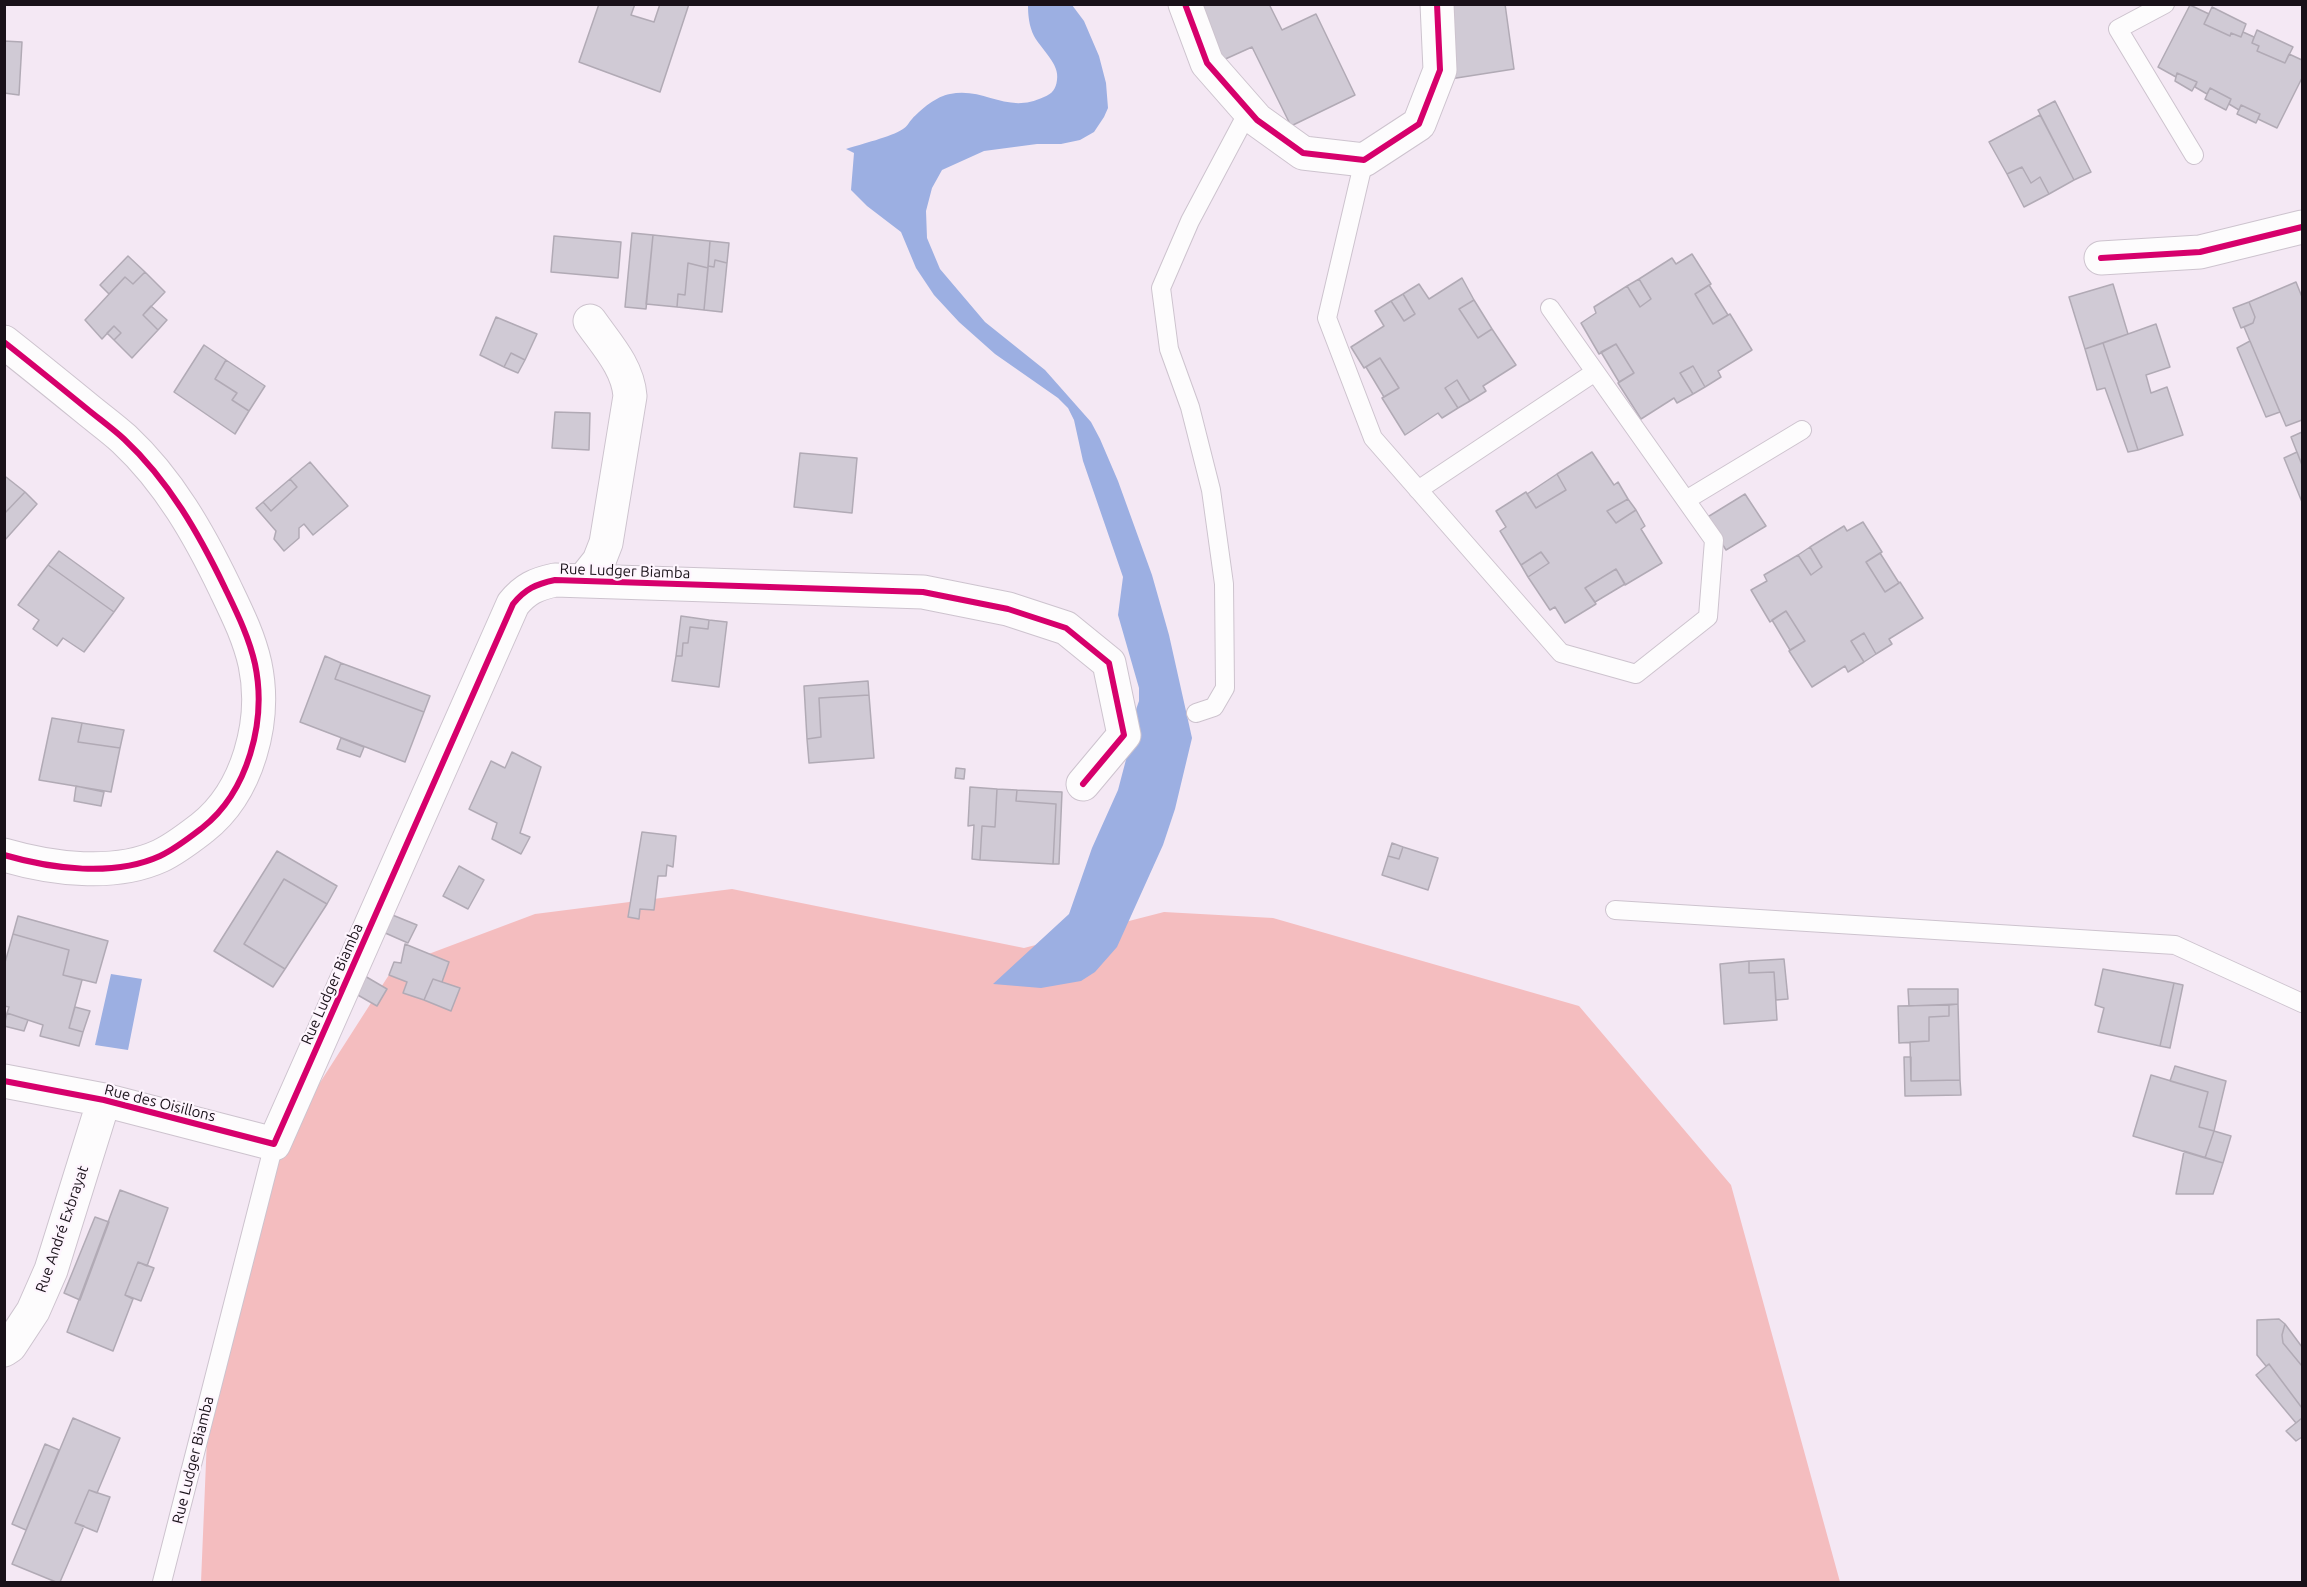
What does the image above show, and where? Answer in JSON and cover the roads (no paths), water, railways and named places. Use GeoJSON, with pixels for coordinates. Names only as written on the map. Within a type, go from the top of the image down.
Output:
{"type":"FeatureCollection","features":[{"type":"Feature","properties":{"kind":"street"},"geometry":{"type":"LineString","coordinates":[[1185,4],[1207,63],[1257,120],[1303,153],[1364,160],[1419,124],[1440,70],[1437,4]]}},
{"type":"Feature","properties":{"kind":"street"},"geometry":{"type":"LineString","coordinates":[[2101,258],[2200,252],[2302,227]]}},
{"type":"Feature","properties":{"kind":"street"},"geometry":{"type":"LineString","coordinates":[[583,581],[599,561],[606,543],[630,396],[626,377],[618,360],[590,321]]}},
{"type":"Feature","properties":{"kind":"street"},"geometry":{"type":"LineString","coordinates":[[4,342],[124,439],[169,489],[205,546],[246,631],[255,665],[258,700],[255,730],[248,761],[236,789],[216,817],[189,838],[160,856],[118,867],[75,869],[4,855]]}},
{"type":"Feature","properties":{"kind":"street","name":"Rue Ludger Biamba"},"geometry":{"type":"LineString","coordinates":[[274,1144],[513,604],[522,592],[535,585],[555,580],[922,592],[1008,609],[1066,628],[1109,663],[1124,735],[1083,784]]}},
{"type":"Feature","properties":{"kind":"street","name":"Rue des Oisillons"},"geometry":{"type":"LineString","coordinates":[[4,1081],[104,1100],[274,1144]]}},
{"type":"Feature","properties":{"kind":"street","name":"Rue André Exbrayat"},"geometry":{"type":"LineString","coordinates":[[4,1350],[10,1346],[33,1311],[51,1270],[104,1100]]}},
{"type":"Feature","properties":{"kind":"lane"},"geometry":{"type":"LineString","coordinates":[[2165,4],[2118,29],[2194,155]]}},
{"type":"Feature","properties":{"kind":"lane"},"geometry":{"type":"LineString","coordinates":[[1196,713],[1214,707],[1225,688],[1224,584],[1211,490],[1190,407],[1169,349],[1161,288],[1190,221],[1249,110]]}},
{"type":"Feature","properties":{"kind":"lane"},"geometry":{"type":"LineString","coordinates":[[1364,160],[1327,318],[1373,438],[1561,653],[1635,674],[1708,617],[1714,540],[1550,308]]}},
{"type":"Feature","properties":{"kind":"lane"},"geometry":{"type":"LineString","coordinates":[[1418,489],[1595,372]]}},
{"type":"Feature","properties":{"kind":"lane"},"geometry":{"type":"LineString","coordinates":[[1686,500],[1802,430]]}},
{"type":"Feature","properties":{"kind":"lane"},"geometry":{"type":"LineString","coordinates":[[1615,910],[2175,945],[2302,1003]]}},
{"type":"Feature","properties":{"kind":"lane","name":"Rue Ludger Biamba"},"geometry":{"type":"LineString","coordinates":[[162,1582],[274,1144]]}},
{"type":"Feature","properties":{"kind":"water"},"geometry":{"type":"Polygon","coordinates":[[[1028,5],[1072,5],[1084,21],[1099,56],[1106,83],[1108,108],[1094,132],[1080,140],[1061,144],[1037,144],[984,151],[942,170],[932,188],[926,211],[927,238],[940,269],[985,322],[1045,370],[1091,422],[1118,481],[1152,575],[1169,635],[1192,738],[1175,809],[1163,845],[1117,947],[1095,972],[1081,981],[1041,988],[993,984],[1069,914],[1092,848],[1118,790],[1133,733],[1133,718],[1139,701],[1139,688],[1118,615],[1123,577],[1083,461],[1074,420],[1068,408],[1058,398],[995,354],[959,322],[934,295],[916,268],[901,232],[867,206],[851,190],[854,153],[846,149],[898,132],[925,107],[945,95],[975,94],[1018,103],[1031,102],[1053,91],[1057,80],[1056,68],[1032,32],[1028,5]]]}},
{"type":"Feature","properties":{"kind":"water"},"geometry":{"type":"Polygon","coordinates":[[[111,974],[142,979],[128,1050],[95,1045],[111,974]]]}}]}
